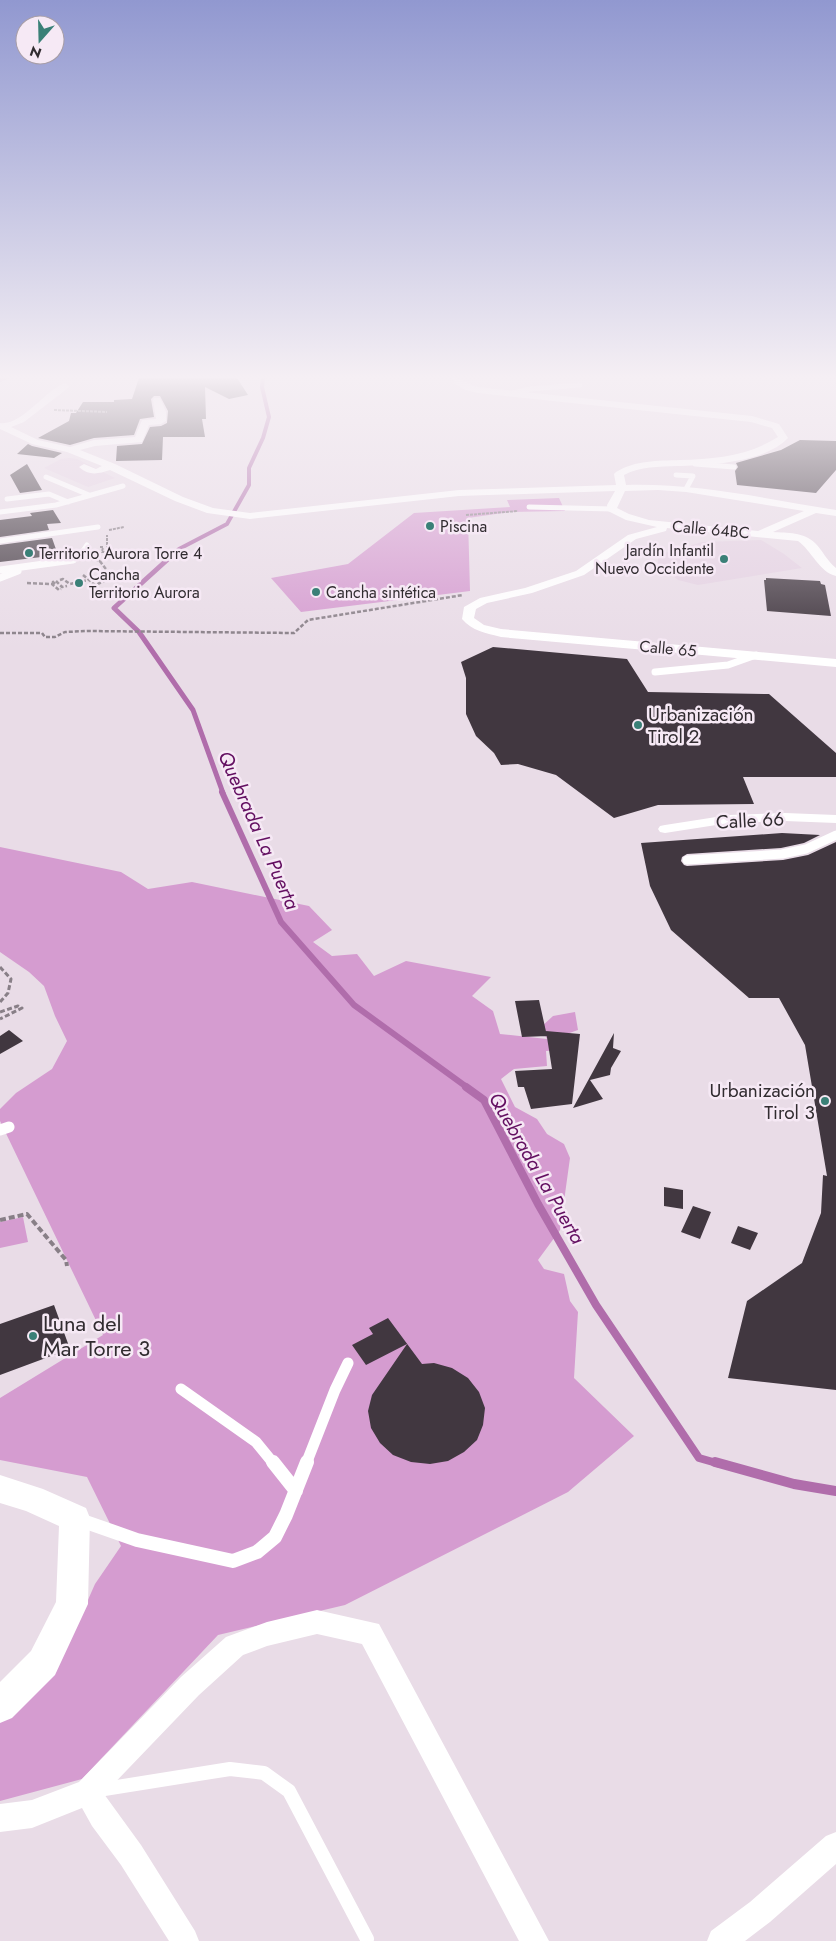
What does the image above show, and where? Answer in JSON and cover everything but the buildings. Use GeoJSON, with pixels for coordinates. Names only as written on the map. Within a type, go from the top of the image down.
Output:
{"type":"FeatureCollection","features":[{"type":"Feature","properties":{"kind":"street"},"geometry":{"type":"LineString","coordinates":[[88,469],[96,472],[105,469]]}},
{"type":"Feature","properties":{"kind":"street"},"geometry":{"type":"LineString","coordinates":[[118,469],[179,499],[211,511],[250,516],[458,493],[658,487],[686,489],[836,513]]}},
{"type":"Feature","properties":{"kind":"street"},"geometry":{"type":"LineString","coordinates":[[622,488],[619,474],[627,469]]}},
{"type":"Feature","properties":{"kind":"street"},"geometry":{"type":"LineString","coordinates":[[123,486],[142,480]]}},
{"type":"Feature","properties":{"kind":"street"},"geometry":{"type":"LineString","coordinates":[[622,488],[612,504],[612,508],[631,520],[634,529],[632,537],[674,526]]}},
{"type":"Feature","properties":{"kind":"street"},"geometry":{"type":"LineString","coordinates":[[760,534],[814,510]]}},
{"type":"Feature","properties":{"kind":"street","name":"Calle 64BC"},"geometry":{"type":"LineString","coordinates":[[631,520],[801,538],[811,545],[824,564],[836,573]]}},
{"type":"Feature","properties":{"kind":"street","name":"Calle 65"},"geometry":{"type":"LineString","coordinates":[[632,537],[580,573],[528,592],[490,598],[475,604],[470,607],[468,619],[480,628],[501,632],[836,663]]}},
{"type":"Feature","properties":{"kind":"street","name":"Calle 66"},"geometry":{"type":"LineString","coordinates":[[665,829],[729,819],[836,818]]}},
{"type":"Feature","properties":{"kind":"street"},"geometry":{"type":"LineString","coordinates":[[0,1489],[32,1499],[75,1518],[72,1604],[42,1664],[0,1706]]}},
{"type":"Feature","properties":{"kind":"street"},"geometry":{"type":"LineString","coordinates":[[0,1818],[32,1814],[88,1792],[190,1686],[235,1646],[267,1634],[317,1622],[370,1633],[535,1941]]}},
{"type":"Feature","properties":{"kind":"street"},"geometry":{"type":"LineString","coordinates":[[88,1792],[102,1816],[131,1855],[185,1941]]}},
{"type":"Feature","properties":{"kind":"street"},"geometry":{"type":"LineString","coordinates":[[721,1941],[760,1912],[836,1846]]}},
{"type":"Feature","properties":{"kind":"lane"},"geometry":{"type":"LineString","coordinates":[[676,475],[693,476],[686,489]]}},
{"type":"Feature","properties":{"kind":"lane"},"geometry":{"type":"LineString","coordinates":[[46,476],[90,495]]}},
{"type":"Feature","properties":{"kind":"lane"},"geometry":{"type":"LineString","coordinates":[[0,512],[68,502],[123,486]]}},
{"type":"Feature","properties":{"kind":"lane"},"geometry":{"type":"LineString","coordinates":[[7,499],[49,494],[68,502]]}},
{"type":"Feature","properties":{"kind":"lane"},"geometry":{"type":"LineString","coordinates":[[529,507],[612,508]]}},
{"type":"Feature","properties":{"kind":"lane"},"geometry":{"type":"LineString","coordinates":[[0,541],[98,527]]}},
{"type":"Feature","properties":{"kind":"lane"},"geometry":{"type":"LineString","coordinates":[[0,570],[70,561],[78,558],[86,545]]}},
{"type":"Feature","properties":{"kind":"lane"},"geometry":{"type":"LineString","coordinates":[[0,578],[23,568]]}},
{"type":"Feature","properties":{"kind":"lane"},"geometry":{"type":"LineString","coordinates":[[654,672],[728,665],[756,655]]}},
{"type":"Feature","properties":{"kind":"lane"},"geometry":{"type":"LineString","coordinates":[[687,860],[782,854],[806,849],[836,835]]}},
{"type":"Feature","properties":{"kind":"lane"},"geometry":{"type":"LineString","coordinates":[[75,1518],[137,1540],[233,1561],[257,1552],[275,1537],[296,1491],[335,1390],[348,1363]]}},
{"type":"Feature","properties":{"kind":"lane"},"geometry":{"type":"LineString","coordinates":[[181,1389],[256,1442],[296,1491]]}},
{"type":"Feature","properties":{"kind":"lane"},"geometry":{"type":"LineString","coordinates":[[88,1792],[230,1769],[264,1773],[289,1790],[367,1939]]}},
{"type":"Feature","properties":{"kind":"path"},"geometry":{"type":"LineString","coordinates":[[100,547],[103,547],[102,552],[107,552],[107,530],[124,528]]}},
{"type":"Feature","properties":{"kind":"path"},"geometry":{"type":"LineString","coordinates":[[82,575],[95,585],[109,579],[106,568],[99,560],[94,559]]}},
{"type":"Feature","properties":{"kind":"path"},"geometry":{"type":"LineString","coordinates":[[30,581],[52,584],[59,590],[61,589],[53,582],[56,581],[62,587],[67,586],[60,580],[63,579],[70,584],[88,580]]}},
{"type":"Feature","properties":{"kind":"path"},"geometry":{"type":"LineString","coordinates":[[0,633],[42,632],[45,637],[63,635],[66,632],[87,631],[294,634],[308,620],[422,603],[430,600]]}},
{"type":"Feature","properties":{"kind":"path"},"geometry":{"type":"LineString","coordinates":[[0,967],[11,979],[8,993],[0,1002]]}},
{"type":"Feature","properties":{"kind":"path"},"geometry":{"type":"LineString","coordinates":[[0,1012],[18,1006],[22,1008],[0,1019]]}},
{"type":"Feature","properties":{"kind":"path"},"geometry":{"type":"LineString","coordinates":[[0,1220],[27,1214],[66,1260],[68,1266]]}},
{"type":"Feature","properties":{"kind":"shaded area"},"geometry":{"type":"Polygon","coordinates":[[[45,469],[96,469],[115,478],[88,487],[45,469]]]}},
{"type":"Feature","properties":{"kind":"shaded area"},"geometry":{"type":"Polygon","coordinates":[[[559,498],[565,511],[510,512],[468,518],[470,591],[301,612],[271,578],[348,564],[414,513],[510,507],[507,500],[559,498]]]}},
{"type":"Feature","properties":{"kind":"shaded area","name":"Jardín Infantil Nuevo Occidente"},"geometry":{"type":"Polygon","coordinates":[[[761,540],[802,568],[698,585],[678,580],[658,563],[658,555],[702,542],[761,540]]]}},
{"type":"Feature","properties":{"kind":"shaded area"},"geometry":{"type":"Polygon","coordinates":[[[0,847],[121,872],[148,889],[192,882],[309,906],[332,930],[313,942],[332,956],[357,954],[374,976],[406,961],[491,977],[472,996],[493,1011],[500,1034],[547,1039],[541,1027],[553,1016],[575,1012],[578,1030],[558,1037],[561,1050],[546,1051],[547,1066],[514,1069],[501,1079],[515,1107],[537,1119],[547,1134],[564,1144],[570,1158],[560,1230],[538,1260],[544,1269],[564,1274],[570,1301],[578,1312],[574,1378],[634,1436],[568,1492],[345,1605],[218,1635],[82,1779],[0,1801],[0,1706],[68,1645],[95,1584],[121,1546],[87,1477],[0,1460],[0,1398],[103,1335],[0,1121],[0,1109],[16,1093],[52,1069],[67,1041],[44,986],[29,972],[0,952],[0,847]]]}},
{"type":"Feature","properties":{"kind":"shaded area"},"geometry":{"type":"Polygon","coordinates":[[[23,1217],[28,1242],[0,1248],[0,1222],[23,1217]]]}},
{"type":"Feature","properties":{"kind":"waterway","name":"Quebrada La Puerta"},"geometry":{"type":"LineString","coordinates":[[165,561],[179,549],[227,524],[249,485],[249,469]]}},
{"type":"Feature","properties":{"kind":"waterway","name":"Quebrada La Puerta"},"geometry":{"type":"LineString","coordinates":[[167,560],[114,608],[139,632],[193,710],[223,793]]}},
{"type":"Feature","properties":{"kind":"waterway","name":"Quebrada La Puerta"},"geometry":{"type":"LineString","coordinates":[[222,792],[281,922],[354,1005],[468,1088]]}},
{"type":"Feature","properties":{"kind":"waterway","name":"Quebrada La Puerta"},"geometry":{"type":"LineString","coordinates":[[466,1087],[484,1100],[538,1204],[596,1305],[699,1458],[720,1464]]}},
{"type":"Feature","properties":{"kind":"waterway","name":"Quebrada La Puerta"},"geometry":{"type":"LineString","coordinates":[[715,1462],[794,1484],[836,1491]]}},
{"type":"Feature","properties":{"kind":"place","name":"Piscina"},"geometry":{"type":"Point","coordinates":[430,526]}},
{"type":"Feature","properties":{"kind":"place","name":"Territorio Aurora Torre 4"},"geometry":{"type":"Point","coordinates":[29,553]}},
{"type":"Feature","properties":{"kind":"place","name":"Jardín Infantil Nuevo Occidente"},"geometry":{"type":"Point","coordinates":[724,559]}},
{"type":"Feature","properties":{"kind":"place","name":"Cancha Territorio Aurora"},"geometry":{"type":"Point","coordinates":[79,583]}},
{"type":"Feature","properties":{"kind":"place","name":"Cancha sintética"},"geometry":{"type":"Point","coordinates":[316,592]}},
{"type":"Feature","properties":{"kind":"place","name":"Urbanización Tirol 2"},"geometry":{"type":"Point","coordinates":[638,725]}},
{"type":"Feature","properties":{"kind":"place","name":"Urbanización Tirol 3"},"geometry":{"type":"Point","coordinates":[825,1101]}},
{"type":"Feature","properties":{"kind":"place","name":"Luna del Mar Torre 3"},"geometry":{"type":"Point","coordinates":[33,1336]}}]}
